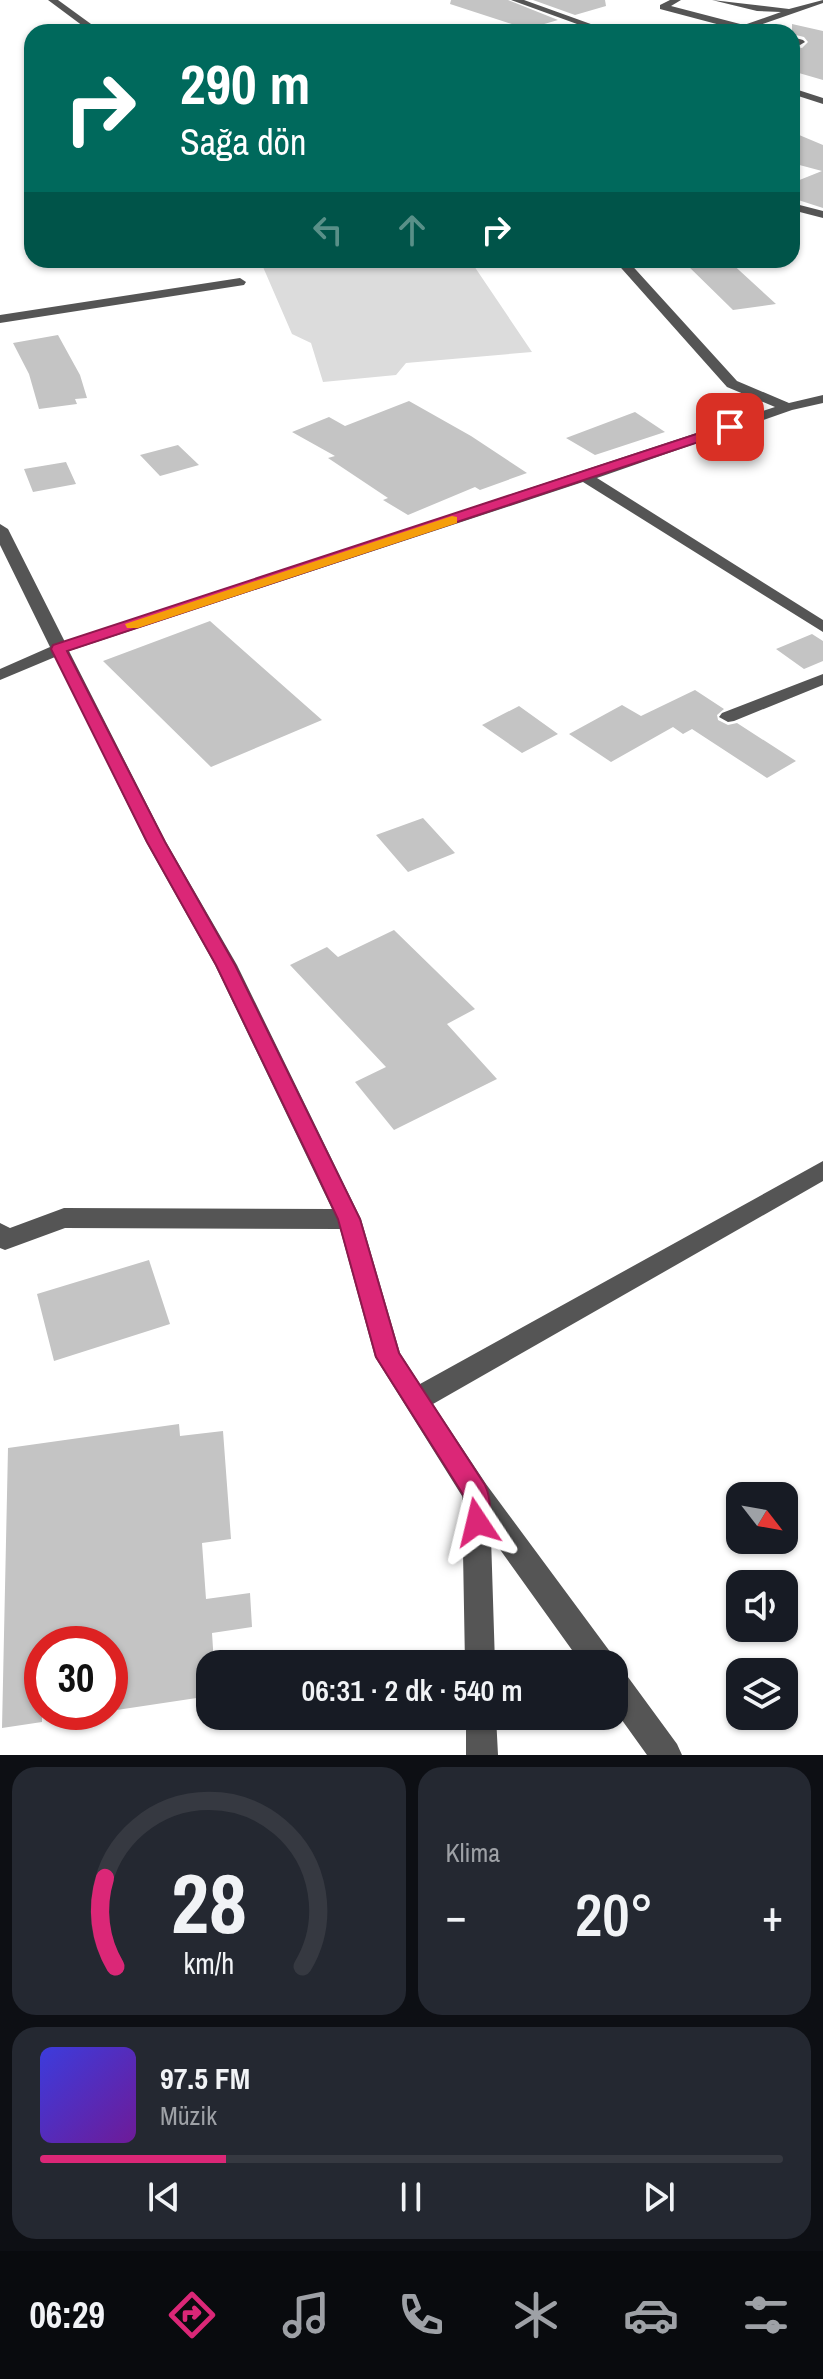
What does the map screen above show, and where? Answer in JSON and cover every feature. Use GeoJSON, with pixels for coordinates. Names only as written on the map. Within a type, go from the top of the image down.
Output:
{"type":"FeatureCollection","features":[{"type":"Feature","properties":{"kind":"street"},"geometry":{"type":"LineString","coordinates":[[52,0],[86,24]]}},
{"type":"Feature","properties":{"kind":"street"},"geometry":{"type":"LineString","coordinates":[[515,0],[585,24]]}},
{"type":"Feature","properties":{"kind":"street"},"geometry":{"type":"LineString","coordinates":[[677,0],[663,7],[728,24]]}},
{"type":"Feature","properties":{"kind":"street"},"geometry":{"type":"LineString","coordinates":[[716,0],[757,8],[797,9]]}},
{"type":"Feature","properties":{"kind":"street"},"geometry":{"type":"LineString","coordinates":[[754,24],[823,0]]}},
{"type":"Feature","properties":{"kind":"street"},"geometry":{"type":"LineString","coordinates":[[800,94],[823,101]]}},
{"type":"Feature","properties":{"kind":"street"},"geometry":{"type":"LineString","coordinates":[[800,208],[823,215]]}},
{"type":"Feature","properties":{"kind":"street"},"geometry":{"type":"LineString","coordinates":[[627,268],[732,384],[788,407]]}},
{"type":"Feature","properties":{"kind":"street"},"geometry":{"type":"LineString","coordinates":[[0,319],[240,282]]}},
{"type":"Feature","properties":{"kind":"street"},"geometry":{"type":"LineString","coordinates":[[0,675],[59,649],[585,477],[788,407],[823,399]]}},
{"type":"Feature","properties":{"kind":"street"},"geometry":{"type":"LineString","coordinates":[[585,477],[823,627]]}},
{"type":"Feature","properties":{"kind":"street"},"geometry":{"type":"LineString","coordinates":[[0,529],[156,842],[226,965],[349,1219],[388,1357],[476,1493],[590,1650]]}},
{"type":"Feature","properties":{"kind":"street"},"geometry":{"type":"LineString","coordinates":[[728,717],[822,681]]}},
{"type":"Feature","properties":{"kind":"street"},"geometry":{"type":"LineString","coordinates":[[416,1400],[823,1170]]}},
{"type":"Feature","properties":{"kind":"street"},"geometry":{"type":"LineString","coordinates":[[0,1233],[5,1240],[64,1218],[349,1219]]}},
{"type":"Feature","properties":{"kind":"street"},"geometry":{"type":"LineString","coordinates":[[476,1493],[480,1650]]}},
{"type":"Feature","properties":{"kind":"street"},"geometry":{"type":"LineString","coordinates":[[628,1703],[666,1755]]}},
{"type":"Feature","properties":{"kind":"street"},"geometry":{"type":"LineString","coordinates":[[481,1730],[482,1755]]}},
{"type":"Feature","properties":{"kind":"shaded area"},"geometry":{"type":"Polygon","coordinates":[[[263,268],[475,268],[532,352],[406,363],[396,375],[323,382],[311,343],[292,334],[263,268]]]}},
{"type":"Feature","properties":{"kind":"building"},"geometry":{"type":"Polygon","coordinates":[[[451,0],[508,0],[558,20],[544,24],[512,24],[450,4],[451,0]]]}},
{"type":"Feature","properties":{"kind":"building"},"geometry":{"type":"Polygon","coordinates":[[[533,0],[605,0],[606,6],[575,15],[533,0]]]}},
{"type":"Feature","properties":{"kind":"building"},"geometry":{"type":"Polygon","coordinates":[[[800,26],[823,31],[823,80],[800,73],[800,48],[808,42],[800,36],[800,26]]]}},
{"type":"Feature","properties":{"kind":"building"},"geometry":{"type":"Polygon","coordinates":[[[800,135],[823,145],[823,208],[800,201],[800,180],[822,171],[800,165],[800,135]]]}},
{"type":"Feature","properties":{"kind":"building"},"geometry":{"type":"Polygon","coordinates":[[[690,268],[737,268],[776,304],[733,310],[690,268]]]}},
{"type":"Feature","properties":{"kind":"building"},"geometry":{"type":"Polygon","coordinates":[[[58,335],[80,375],[87,398],[75,399],[77,404],[39,409],[29,374],[13,343],[58,335]]]}},
{"type":"Feature","properties":{"kind":"building"},"geometry":{"type":"Polygon","coordinates":[[[409,401],[471,436],[527,473],[480,490],[475,487],[408,515],[328,458],[335,456],[292,432],[329,417],[345,426],[409,401]]]}},
{"type":"Feature","properties":{"kind":"building"},"geometry":{"type":"Polygon","coordinates":[[[635,412],[665,432],[595,455],[566,438],[635,412]]]}},
{"type":"Feature","properties":{"kind":"building"},"geometry":{"type":"Polygon","coordinates":[[[178,445],[199,465],[160,476],[140,455],[178,445]]]}},
{"type":"Feature","properties":{"kind":"building"},"geometry":{"type":"Polygon","coordinates":[[[66,462],[76,484],[33,492],[24,469],[66,462]]]}},
{"type":"Feature","properties":{"kind":"building"},"geometry":{"type":"Polygon","coordinates":[[[210,621],[322,720],[211,767],[103,661],[210,621]]]}},
{"type":"Feature","properties":{"kind":"building"},"geometry":{"type":"Polygon","coordinates":[[[812,634],[823,641],[823,661],[804,669],[776,649],[812,634]]]}},
{"type":"Feature","properties":{"kind":"building"},"geometry":{"type":"Polygon","coordinates":[[[695,690],[724,709],[717,715],[718,720],[728,725],[737,723],[796,761],[767,778],[692,729],[683,734],[673,727],[611,762],[569,734],[622,705],[641,716],[695,690]]]}},
{"type":"Feature","properties":{"kind":"building"},"geometry":{"type":"Polygon","coordinates":[[[519,706],[558,734],[522,753],[482,725],[519,706]]]}},
{"type":"Feature","properties":{"kind":"building"},"geometry":{"type":"Polygon","coordinates":[[[423,818],[455,853],[408,872],[376,835],[423,818]]]}},
{"type":"Feature","properties":{"kind":"building"},"geometry":{"type":"Polygon","coordinates":[[[394,930],[475,1009],[447,1024],[497,1079],[394,1130],[355,1082],[386,1067],[290,965],[327,947],[338,957],[394,930]]]}},
{"type":"Feature","properties":{"kind":"building"},"geometry":{"type":"Polygon","coordinates":[[[149,1260],[170,1324],[54,1361],[37,1294],[149,1260]]]}},
{"type":"Feature","properties":{"kind":"building"},"geometry":{"type":"Polygon","coordinates":[[[179,1424],[180,1436],[223,1431],[231,1539],[202,1543],[206,1599],[250,1593],[252,1627],[212,1633],[213,1650],[196,1650],[196,1698],[128,1708],[128,1626],[24,1626],[24,1725],[2,1728],[8,1448],[179,1424]]]}},
{"type":"Feature","properties":{"kind":"slow traffic"},"geometry":{"type":"LineString","coordinates":[[132,624],[452,520]]}},
{"type":"Feature","properties":{"kind":"route"},"geometry":{"type":"LineString","coordinates":[[477,1522],[476,1493],[388,1357],[349,1219],[273,1059],[226,965],[156,842],[59,649],[730,427]]}}]}
